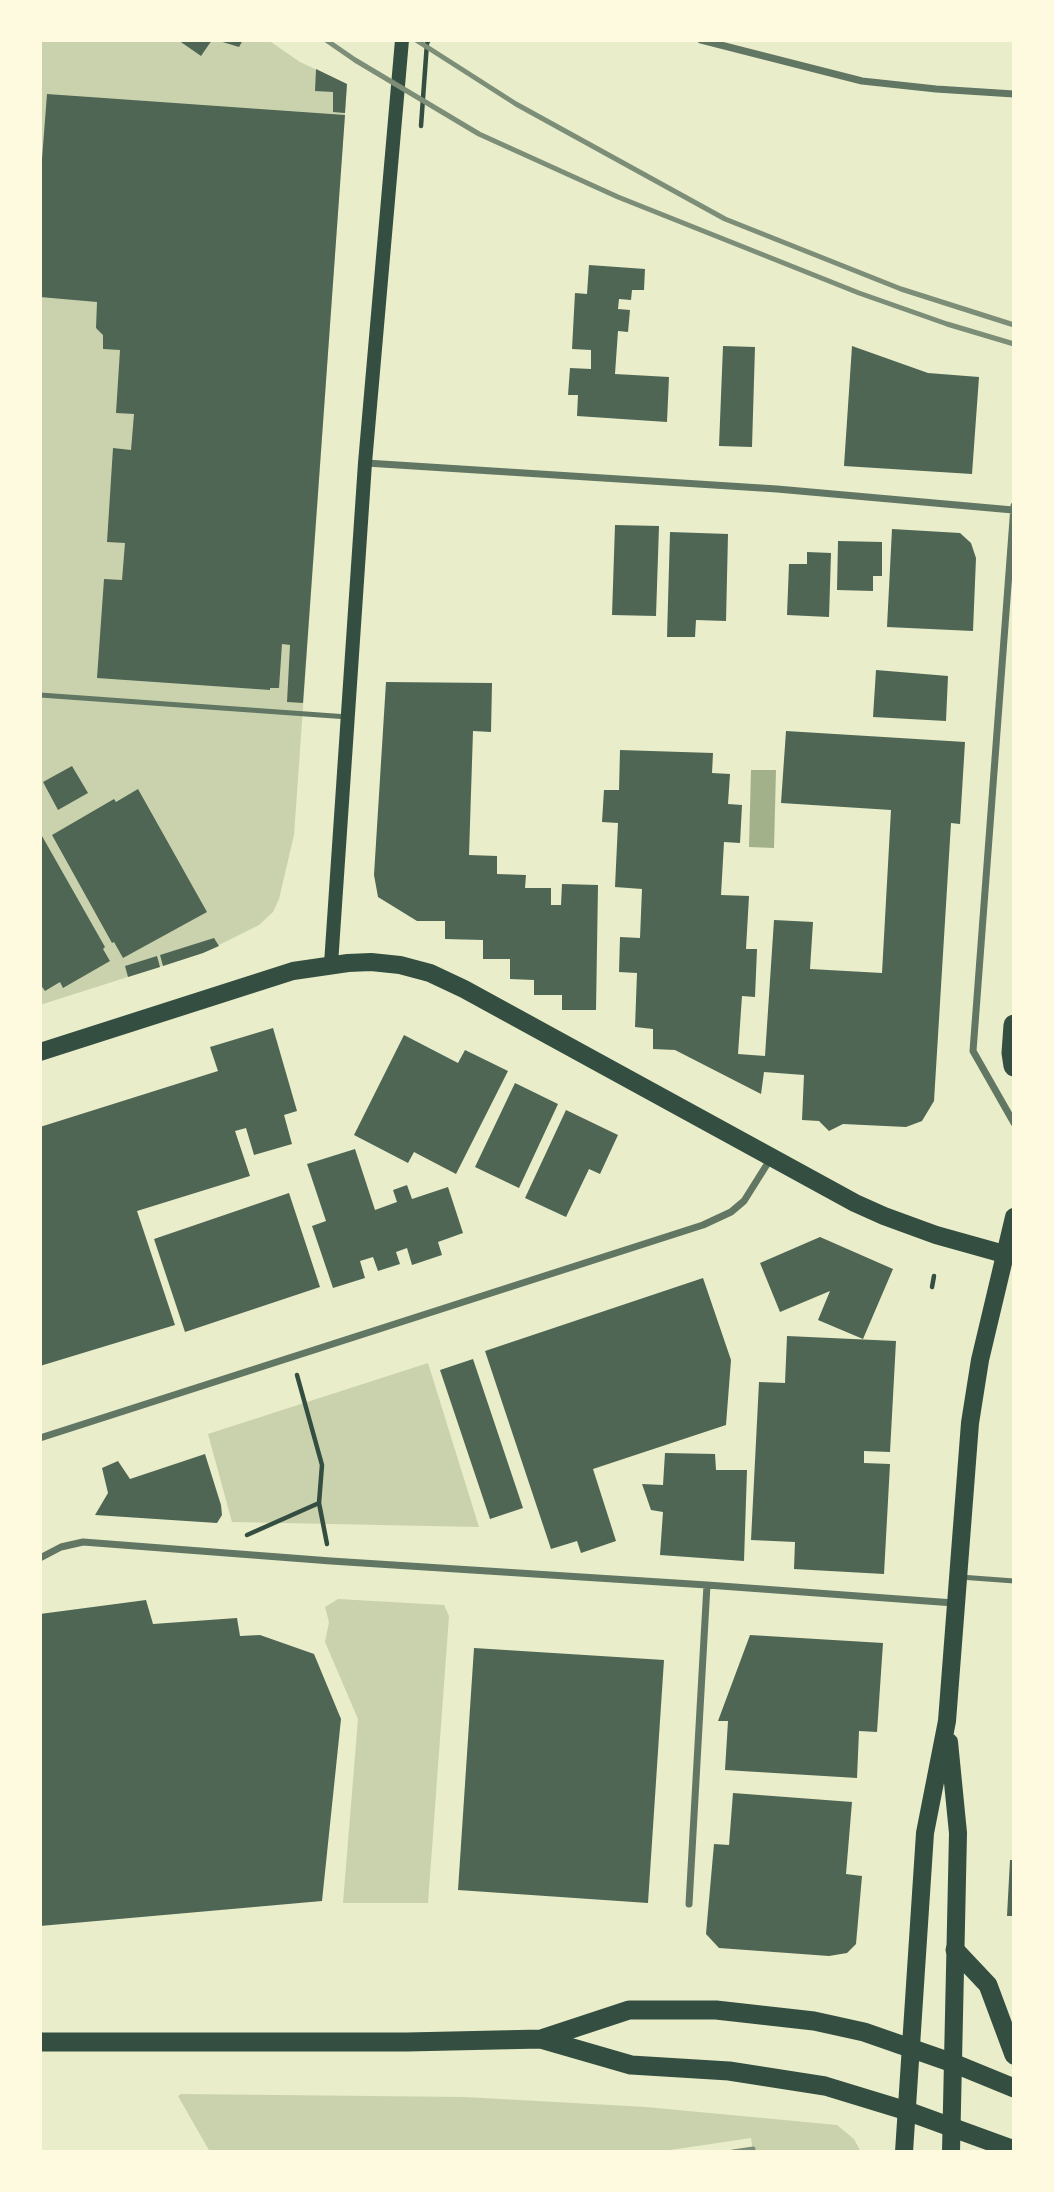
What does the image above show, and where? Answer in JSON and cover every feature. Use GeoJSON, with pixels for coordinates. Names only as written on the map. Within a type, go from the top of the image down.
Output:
{"type":"FeatureCollection","features":[{"type":"Feature","properties":{"kind":"highway"},"geometry":{"type":"LineString","coordinates":[[1014,1025],[1014,1066]]}},
{"type":"Feature","properties":{"kind":"highway"},"geometry":{"type":"LineString","coordinates":[[956,1950],[988,1985],[1014,2055]]}},
{"type":"Feature","properties":{"kind":"highway"},"geometry":{"type":"LineString","coordinates":[[541,2039],[629,2010],[716,2010],[840,2026],[910,2047],[1014,2088]]}},
{"type":"Feature","properties":{"kind":"highway"},"geometry":{"type":"LineString","coordinates":[[40,2042],[541,2039],[631,2066],[729,2071],[825,2086],[952,2126],[1014,2150]]}},
{"type":"Feature","properties":{"kind":"main road"},"geometry":{"type":"LineString","coordinates":[[331,964],[365,463],[402,40]]}},
{"type":"Feature","properties":{"kind":"main road"},"geometry":{"type":"LineString","coordinates":[[40,1052],[293,971],[331,964],[388,963],[415,968],[437,976],[771,1158],[884,1216],[936,1236],[1009,1254]]}},
{"type":"Feature","properties":{"kind":"main road"},"geometry":{"type":"LineString","coordinates":[[904,2152],[925,1833],[947,1721],[965,1470],[974,1393],[982,1348],[1009,1254],[1014,1217]]}},
{"type":"Feature","properties":{"kind":"main road"},"geometry":{"type":"LineString","coordinates":[[947,1721],[958,1833],[951,2152]]}},
{"type":"Feature","properties":{"kind":"street"},"geometry":{"type":"LineString","coordinates":[[701,40],[862,81],[1014,94]]}},
{"type":"Feature","properties":{"kind":"street"},"geometry":{"type":"LineString","coordinates":[[365,463],[777,489],[1014,508],[973,1051],[1014,1123]]}},
{"type":"Feature","properties":{"kind":"street"},"geometry":{"type":"LineString","coordinates":[[40,1438],[704,1224],[731,1212],[744,1201],[771,1158]]}},
{"type":"Feature","properties":{"kind":"street"},"geometry":{"type":"LineString","coordinates":[[40,1558],[61,1547],[83,1542],[955,1603]]}},
{"type":"Feature","properties":{"kind":"street"},"geometry":{"type":"LineString","coordinates":[[689,1904],[706,1585]]}},
{"type":"Feature","properties":{"kind":"lane"},"geometry":{"type":"LineString","coordinates":[[40,695],[348,717]]}},
{"type":"Feature","properties":{"kind":"lane"},"geometry":{"type":"LineString","coordinates":[[957,1577],[1014,1581]]}},
{"type":"Feature","properties":{"kind":"path"},"geometry":{"type":"LineString","coordinates":[[421,126],[429,40]]}},
{"type":"Feature","properties":{"kind":"path"},"geometry":{"type":"LineString","coordinates":[[932,1287],[934,1276]]}},
{"type":"Feature","properties":{"kind":"path"},"geometry":{"type":"LineString","coordinates":[[292,1357],[322,1465],[319,1503],[331,1561]]}},
{"type":"Feature","properties":{"kind":"path"},"geometry":{"type":"LineString","coordinates":[[211,1551],[319,1503]]}},
{"type":"Feature","properties":{"kind":"shaded area"},"geometry":{"type":"Polygon","coordinates":[[[40,40],[268,40],[300,62],[347,84],[294,835],[279,899],[273,912],[259,925],[203,953],[40,1005],[40,40]]]}},
{"type":"Feature","properties":{"kind":"shaded area"},"geometry":{"type":"Polygon","coordinates":[[[751,770],[776,770],[774,848],[749,847],[751,770]]]}},
{"type":"Feature","properties":{"kind":"shaded area"},"geometry":{"type":"Polygon","coordinates":[[[428,1363],[479,1527],[232,1522],[208,1434],[428,1363]]]}},
{"type":"Feature","properties":{"kind":"shaded area"},"geometry":{"type":"Polygon","coordinates":[[[338,1599],[444,1605],[449,1616],[428,1903],[343,1903],[358,1719],[325,1642],[329,1622],[325,1607],[338,1599]]]}},
{"type":"Feature","properties":{"kind":"shaded area"},"geometry":{"type":"Polygon","coordinates":[[[178,2096],[465,2097],[646,2107],[837,2125],[854,2139],[861,2152],[753,2152],[751,2138],[657,2152],[210,2152],[178,2096]]]}},
{"type":"Feature","properties":{"kind":"building"},"geometry":{"type":"Polygon","coordinates":[[[178,40],[212,40],[201,56],[178,40]]]}},
{"type":"Feature","properties":{"kind":"building"},"geometry":{"type":"Polygon","coordinates":[[[216,40],[243,40],[239,47],[216,40]]]}},
{"type":"Feature","properties":{"kind":"building"},"geometry":{"type":"Polygon","coordinates":[[[316,69],[347,84],[345,113],[333,112],[333,92],[315,91],[316,69]]]}},
{"type":"Feature","properties":{"kind":"building"},"geometry":{"type":"Polygon","coordinates":[[[47,94],[345,115],[303,703],[287,702],[290,645],[282,644],[279,688],[270,690],[97,678],[104,579],[122,580],[125,543],[107,542],[113,448],[131,450],[134,414],[116,413],[120,350],[103,349],[103,335],[96,328],[97,302],[40,297],[40,185],[47,94]]]}},
{"type":"Feature","properties":{"kind":"building"},"geometry":{"type":"Polygon","coordinates":[[[589,265],[645,269],[644,290],[632,290],[631,300],[619,299],[618,309],[630,310],[628,332],[618,331],[615,374],[669,377],[667,422],[577,416],[578,395],[568,395],[570,368],[591,369],[591,350],[572,349],[575,293],[587,294],[589,265]]]}},
{"type":"Feature","properties":{"kind":"building"},"geometry":{"type":"Polygon","coordinates":[[[723,346],[755,347],[752,447],[719,446],[723,346]]]}},
{"type":"Feature","properties":{"kind":"building"},"geometry":{"type":"Polygon","coordinates":[[[852,346],[928,373],[979,377],[972,474],[844,466],[852,346]]]}},
{"type":"Feature","properties":{"kind":"building"},"geometry":{"type":"Polygon","coordinates":[[[615,525],[659,526],[656,616],[612,615],[615,525]]]}},
{"type":"Feature","properties":{"kind":"building"},"geometry":{"type":"Polygon","coordinates":[[[892,529],[960,533],[971,543],[976,558],[973,631],[887,627],[892,529]]]}},
{"type":"Feature","properties":{"kind":"building"},"geometry":{"type":"Polygon","coordinates":[[[670,532],[728,534],[726,621],[696,620],[695,637],[667,637],[670,532]]]}},
{"type":"Feature","properties":{"kind":"building"},"geometry":{"type":"Polygon","coordinates":[[[838,541],[882,542],[882,576],[873,576],[873,591],[837,590],[838,541]]]}},
{"type":"Feature","properties":{"kind":"building"},"geometry":{"type":"Polygon","coordinates":[[[807,552],[831,553],[829,617],[787,615],[789,564],[807,564],[807,552]]]}},
{"type":"Feature","properties":{"kind":"building"},"geometry":{"type":"Polygon","coordinates":[[[876,670],[948,676],[946,721],[873,717],[876,670]]]}},
{"type":"Feature","properties":{"kind":"building"},"geometry":{"type":"Polygon","coordinates":[[[386,682],[492,683],[491,732],[473,731],[469,855],[497,856],[497,874],[526,875],[525,888],[551,888],[551,905],[561,905],[562,884],[598,885],[596,1010],[562,1010],[562,995],[534,995],[534,980],[510,979],[510,959],[483,959],[483,940],[445,939],[445,921],[417,921],[378,897],[374,875],[386,682]]]}},
{"type":"Feature","properties":{"kind":"building"},"geometry":{"type":"Polygon","coordinates":[[[786,731],[965,742],[960,824],[951,823],[934,1101],[922,1121],[906,1127],[843,1124],[829,1131],[819,1121],[802,1120],[804,1075],[764,1072],[761,1094],[675,1050],[653,1049],[653,1029],[635,1027],[637,973],[619,972],[620,937],[640,938],[642,889],[615,887],[618,823],[602,822],[604,790],[619,790],[620,750],[713,753],[712,773],[730,774],[728,804],[742,805],[740,843],[724,842],[721,895],[749,896],[746,949],[757,949],[755,997],[742,996],[738,1054],[765,1056],[774,920],[813,922],[810,969],[882,973],[891,810],[781,803],[786,731]]]}},
{"type":"Feature","properties":{"kind":"building"},"geometry":{"type":"Polygon","coordinates":[[[72,766],[88,793],[58,810],[43,782],[72,766]]]}},
{"type":"Feature","properties":{"kind":"building"},"geometry":{"type":"Polygon","coordinates":[[[138,789],[207,912],[123,958],[52,835],[114,799],[116,802],[138,789]]]}},
{"type":"Feature","properties":{"kind":"building"},"geometry":{"type":"Polygon","coordinates":[[[42,836],[105,947],[103,949],[110,961],[63,988],[60,982],[45,991],[40,984],[42,836]]]}},
{"type":"Feature","properties":{"kind":"building"},"geometry":{"type":"Polygon","coordinates":[[[214,938],[219,946],[163,966],[160,955],[214,938]]]}},
{"type":"Feature","properties":{"kind":"building"},"geometry":{"type":"Polygon","coordinates":[[[157,956],[160,967],[128,977],[125,966],[157,956]]]}},
{"type":"Feature","properties":{"kind":"building"},"geometry":{"type":"Polygon","coordinates":[[[273,1028],[297,1111],[284,1115],[292,1144],[254,1155],[246,1128],[235,1131],[250,1176],[137,1211],[175,1325],[40,1366],[40,1127],[218,1071],[210,1047],[273,1028]]]}},
{"type":"Feature","properties":{"kind":"building"},"geometry":{"type":"Polygon","coordinates":[[[404,1035],[458,1063],[465,1050],[508,1071],[456,1174],[414,1152],[408,1163],[354,1135],[404,1035]]]}},
{"type":"Feature","properties":{"kind":"building"},"geometry":{"type":"Polygon","coordinates":[[[515,1083],[558,1104],[519,1188],[475,1167],[515,1083]]]}},
{"type":"Feature","properties":{"kind":"building"},"geometry":{"type":"Polygon","coordinates":[[[566,1110],[618,1135],[600,1174],[589,1169],[566,1217],[525,1198],[566,1110]]]}},
{"type":"Feature","properties":{"kind":"building"},"geometry":{"type":"Polygon","coordinates":[[[355,1149],[375,1210],[397,1202],[393,1190],[407,1185],[412,1199],[448,1187],[463,1233],[438,1242],[442,1255],[412,1265],[407,1248],[396,1252],[400,1264],[378,1271],[373,1257],[360,1261],[365,1278],[333,1288],[312,1226],[326,1221],[307,1164],[355,1149]]]}},
{"type":"Feature","properties":{"kind":"building"},"geometry":{"type":"Polygon","coordinates":[[[289,1193],[320,1287],[185,1332],[154,1239],[289,1193]]]}},
{"type":"Feature","properties":{"kind":"building"},"geometry":{"type":"Polygon","coordinates":[[[820,1237],[893,1269],[863,1339],[818,1320],[830,1291],[780,1312],[760,1263],[820,1237]]]}},
{"type":"Feature","properties":{"kind":"building"},"geometry":{"type":"Polygon","coordinates":[[[703,1278],[731,1360],[726,1425],[593,1469],[616,1541],[581,1553],[577,1541],[551,1549],[485,1351],[703,1278]]]}},
{"type":"Feature","properties":{"kind":"building"},"geometry":{"type":"Polygon","coordinates":[[[787,1336],[896,1341],[890,1452],[864,1451],[864,1463],[890,1464],[884,1574],[794,1569],[795,1542],[751,1540],[759,1382],[785,1383],[787,1336]]]}},
{"type":"Feature","properties":{"kind":"building"},"geometry":{"type":"Polygon","coordinates":[[[473,1359],[523,1508],[490,1519],[440,1370],[473,1359]]]}},
{"type":"Feature","properties":{"kind":"building"},"geometry":{"type":"Polygon","coordinates":[[[665,1453],[715,1454],[716,1470],[747,1470],[744,1561],[660,1555],[663,1512],[651,1510],[642,1484],[663,1485],[665,1453]]]}},
{"type":"Feature","properties":{"kind":"building"},"geometry":{"type":"Polygon","coordinates":[[[205,1454],[221,1505],[222,1515],[217,1523],[95,1515],[108,1493],[102,1468],[118,1461],[130,1479],[205,1454]]]}},
{"type":"Feature","properties":{"kind":"building"},"geometry":{"type":"Polygon","coordinates":[[[146,1600],[153,1624],[237,1618],[240,1636],[260,1635],[314,1654],[341,1719],[322,1901],[40,1926],[40,1614],[146,1600]]]}},
{"type":"Feature","properties":{"kind":"building"},"geometry":{"type":"Polygon","coordinates":[[[750,1635],[883,1643],[877,1732],[859,1731],[857,1778],[725,1770],[728,1721],[718,1721],[750,1635]]]}},
{"type":"Feature","properties":{"kind":"building"},"geometry":{"type":"Polygon","coordinates":[[[474,1648],[664,1660],[648,1903],[458,1890],[474,1648]]]}},
{"type":"Feature","properties":{"kind":"building"},"geometry":{"type":"Polygon","coordinates":[[[733,1793],[852,1802],[846,1874],[862,1876],[856,1944],[847,1953],[829,1956],[719,1948],[706,1934],[714,1844],[729,1845],[733,1793]]]}},
{"type":"Feature","properties":{"kind":"building"},"geometry":{"type":"Polygon","coordinates":[[[1010,1860],[1014,1860],[1014,1916],[1007,1916],[1010,1860]]]}},
{"type":"Feature","properties":{"kind":"railway"},"geometry":{"type":"LineString","coordinates":[[326,40],[479,134],[618,197],[859,293],[1014,344]]}},
{"type":"Feature","properties":{"kind":"railway"},"geometry":{"type":"LineString","coordinates":[[416,40],[516,104],[725,219],[901,289],[1014,325]]}},
{"type":"Feature","properties":{"kind":"railway"},"geometry":{"type":"LineString","coordinates":[[733,2152],[753,2149]]}}]}
